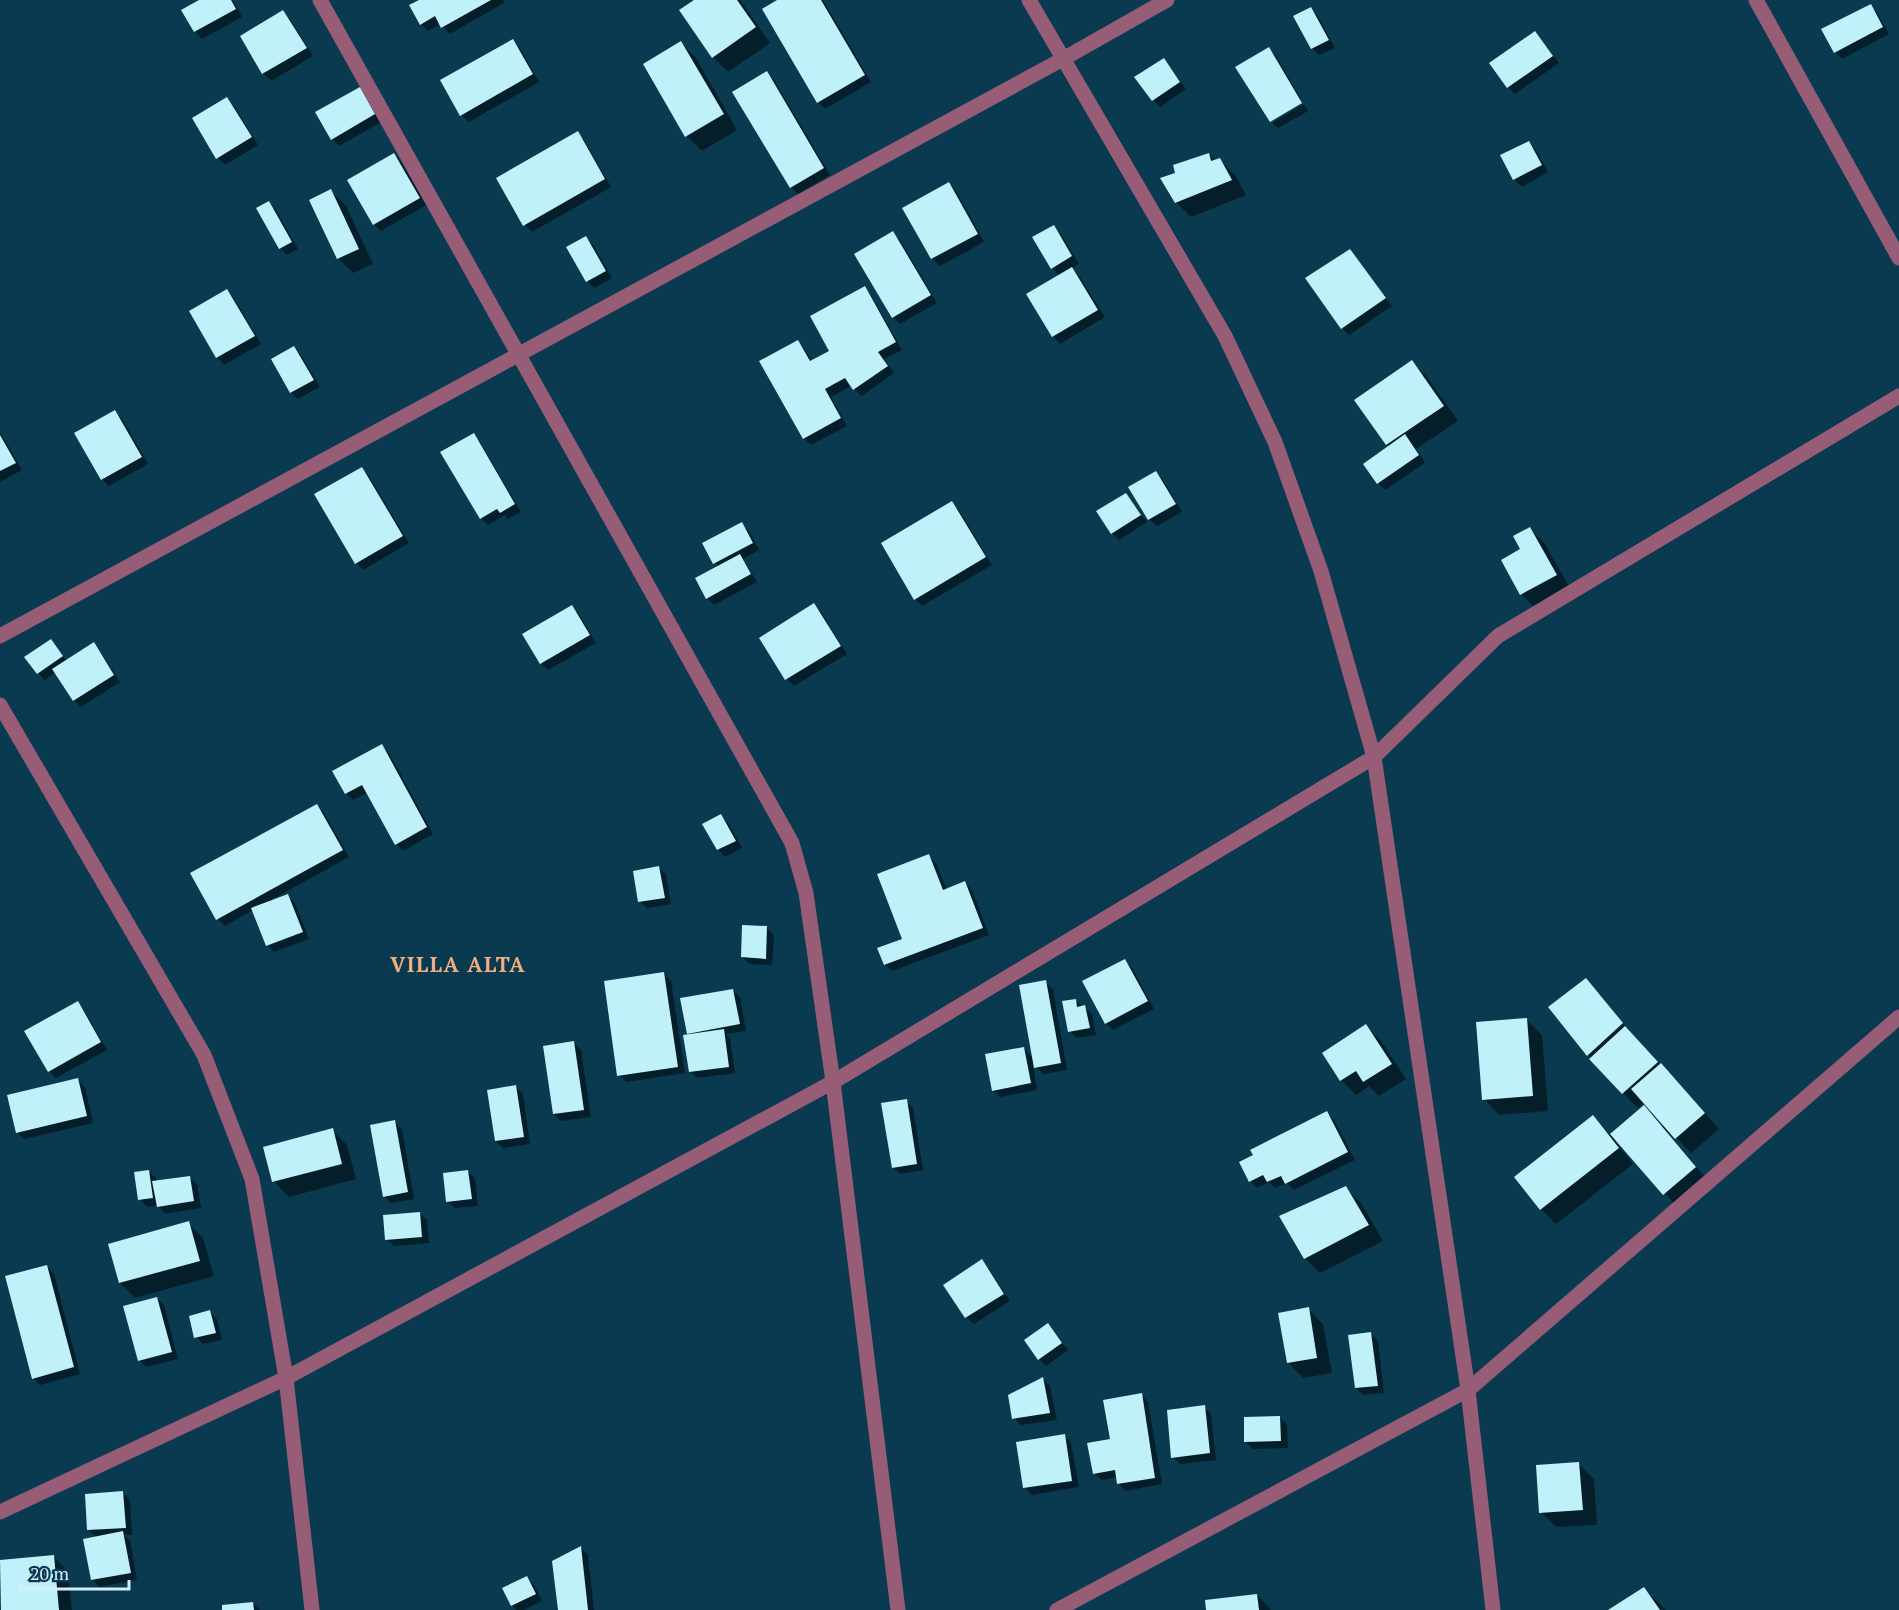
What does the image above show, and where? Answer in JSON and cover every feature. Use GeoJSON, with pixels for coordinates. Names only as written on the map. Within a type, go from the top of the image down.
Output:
{"type":"FeatureCollection","features":[{"type":"Feature","properties":{"kind":"street"},"geometry":{"type":"LineString","coordinates":[[320,0],[792,843],[806,893],[833,1082],[898,1610]]}},
{"type":"Feature","properties":{"kind":"street"},"geometry":{"type":"LineString","coordinates":[[1029,0],[1225,336],[1275,442],[1321,571],[1374,757],[1468,1390],[1493,1610]]}},
{"type":"Feature","properties":{"kind":"street"},"geometry":{"type":"LineString","coordinates":[[0,636],[1063,59],[1167,0]]}},
{"type":"Feature","properties":{"kind":"street"},"geometry":{"type":"LineString","coordinates":[[1756,0],[1899,258]]}},
{"type":"Feature","properties":{"kind":"street"},"geometry":{"type":"LineString","coordinates":[[0,1512],[286,1378],[833,1082],[1374,757],[1498,636],[1899,396]]}},
{"type":"Feature","properties":{"kind":"street"},"geometry":{"type":"LineString","coordinates":[[0,705],[204,1055],[252,1179],[286,1378],[312,1610]]}},
{"type":"Feature","properties":{"kind":"street"},"geometry":{"type":"LineString","coordinates":[[1057,1610],[1468,1390],[1899,1017]]}},
{"type":"Feature","properties":{"kind":"building"},"geometry":{"type":"Polygon","coordinates":[[[199,0],[231,0],[236,9],[194,32],[181,10],[199,0]]]}},
{"type":"Feature","properties":{"kind":"building"},"geometry":{"type":"Polygon","coordinates":[[[419,0],[491,0],[441,28],[435,16],[420,25],[409,5],[419,0]]]}},
{"type":"Feature","properties":{"kind":"building"},"geometry":{"type":"Polygon","coordinates":[[[694,0],[737,0],[756,27],[712,58],[679,10],[694,0]]]}},
{"type":"Feature","properties":{"kind":"building"},"geometry":{"type":"Polygon","coordinates":[[[777,0],[821,0],[865,75],[817,103],[762,9],[777,0]]]}},
{"type":"Feature","properties":{"kind":"building"},"geometry":{"type":"Polygon","coordinates":[[[1871,4],[1883,27],[1834,53],[1821,29],[1871,4]]]}},
{"type":"Feature","properties":{"kind":"building"},"geometry":{"type":"Polygon","coordinates":[[[1311,7],[1329,40],[1311,49],[1293,16],[1311,7]]]}},
{"type":"Feature","properties":{"kind":"building"},"geometry":{"type":"Polygon","coordinates":[[[283,10],[307,48],[262,74],[240,36],[283,10]]]}},
{"type":"Feature","properties":{"kind":"building"},"geometry":{"type":"Polygon","coordinates":[[[1535,31],[1553,56],[1507,88],[1489,63],[1535,31]]]}},
{"type":"Feature","properties":{"kind":"building"},"geometry":{"type":"Polygon","coordinates":[[[513,39],[533,74],[460,116],[440,80],[513,39]]]}},
{"type":"Feature","properties":{"kind":"building"},"geometry":{"type":"Polygon","coordinates":[[[681,41],[724,114],[685,137],[643,64],[681,41]]]}},
{"type":"Feature","properties":{"kind":"building"},"geometry":{"type":"Polygon","coordinates":[[[1269,47],[1302,103],[1270,122],[1235,67],[1269,47]]]}},
{"type":"Feature","properties":{"kind":"building"},"geometry":{"type":"Polygon","coordinates":[[[1164,58],[1180,82],[1152,101],[1134,77],[1164,58]]]}},
{"type":"Feature","properties":{"kind":"building"},"geometry":{"type":"Polygon","coordinates":[[[767,71],[824,168],[790,188],[732,92],[767,71]]]}},
{"type":"Feature","properties":{"kind":"building"},"geometry":{"type":"Polygon","coordinates":[[[360,87],[375,114],[331,140],[315,112],[360,87]]]}},
{"type":"Feature","properties":{"kind":"building"},"geometry":{"type":"Polygon","coordinates":[[[227,97],[252,137],[216,159],[192,118],[227,97]]]}},
{"type":"Feature","properties":{"kind":"building"},"geometry":{"type":"Polygon","coordinates":[[[578,131],[605,179],[523,226],[496,178],[578,131]]]}},
{"type":"Feature","properties":{"kind":"building"},"geometry":{"type":"Polygon","coordinates":[[[1529,141],[1542,165],[1513,180],[1500,155],[1529,141]]]}},
{"type":"Feature","properties":{"kind":"building"},"geometry":{"type":"Polygon","coordinates":[[[394,153],[420,198],[373,225],[347,180],[394,153]]]}},
{"type":"Feature","properties":{"kind":"building"},"geometry":{"type":"Polygon","coordinates":[[[1209,153],[1211,161],[1220,158],[1232,180],[1175,203],[1160,178],[1175,173],[1173,165],[1209,153]]]}},
{"type":"Feature","properties":{"kind":"building"},"geometry":{"type":"Polygon","coordinates":[[[949,182],[978,234],[931,259],[902,208],[949,182]]]}},
{"type":"Feature","properties":{"kind":"building"},"geometry":{"type":"Polygon","coordinates":[[[331,189],[359,249],[337,259],[309,200],[331,189]]]}},
{"type":"Feature","properties":{"kind":"building"},"geometry":{"type":"Polygon","coordinates":[[[269,201],[292,242],[279,249],[256,208],[269,201]]]}},
{"type":"Feature","properties":{"kind":"building"},"geometry":{"type":"Polygon","coordinates":[[[1054,225],[1072,256],[1051,269],[1032,237],[1054,225]]]}},
{"type":"Feature","properties":{"kind":"building"},"geometry":{"type":"Polygon","coordinates":[[[893,231],[931,295],[892,318],[854,254],[893,231]]]}},
{"type":"Feature","properties":{"kind":"building"},"geometry":{"type":"Polygon","coordinates":[[[586,236],[606,271],[586,282],[566,247],[586,236]]]}},
{"type":"Feature","properties":{"kind":"building"},"geometry":{"type":"Polygon","coordinates":[[[1350,249],[1386,298],[1341,329],[1305,278],[1350,249]]]}},
{"type":"Feature","properties":{"kind":"building"},"geometry":{"type":"Polygon","coordinates":[[[1072,267],[1098,310],[1052,337],[1026,294],[1072,267]]]}},
{"type":"Feature","properties":{"kind":"building"},"geometry":{"type":"Polygon","coordinates":[[[865,286],[896,342],[878,352],[888,366],[853,390],[845,378],[825,389],[841,418],[803,439],[759,361],[798,340],[810,361],[829,351],[810,316],[865,286]]]}},
{"type":"Feature","properties":{"kind":"building"},"geometry":{"type":"Polygon","coordinates":[[[227,289],[255,336],[216,358],[189,311],[227,289]]]}},
{"type":"Feature","properties":{"kind":"building"},"geometry":{"type":"Polygon","coordinates":[[[294,346],[314,380],[290,393],[271,359],[294,346]]]}},
{"type":"Feature","properties":{"kind":"building"},"geometry":{"type":"Polygon","coordinates":[[[1412,360],[1444,406],[1386,445],[1354,400],[1412,360]]]}},
{"type":"Feature","properties":{"kind":"building"},"geometry":{"type":"Polygon","coordinates":[[[115,410],[142,457],[101,480],[74,433],[115,410]]]}},
{"type":"Feature","properties":{"kind":"building"},"geometry":{"type":"Polygon","coordinates":[[[474,433],[515,504],[500,513],[497,509],[480,519],[440,452],[474,433]]]}},
{"type":"Feature","properties":{"kind":"building"},"geometry":{"type":"Polygon","coordinates":[[[1405,434],[1419,455],[1377,484],[1363,464],[1405,434]]]}},
{"type":"Feature","properties":{"kind":"building"},"geometry":{"type":"Polygon","coordinates":[[[0,435],[16,463],[0,471],[0,435]]]}},
{"type":"Feature","properties":{"kind":"building"},"geometry":{"type":"Polygon","coordinates":[[[362,467],[403,536],[355,564],[314,494],[362,467]]]}},
{"type":"Feature","properties":{"kind":"building"},"geometry":{"type":"Polygon","coordinates":[[[1156,471],[1176,504],[1148,520],[1128,487],[1156,471]]]}},
{"type":"Feature","properties":{"kind":"building"},"geometry":{"type":"Polygon","coordinates":[[[1126,493],[1141,515],[1111,534],[1096,511],[1126,493]]]}},
{"type":"Feature","properties":{"kind":"building"},"geometry":{"type":"Polygon","coordinates":[[[952,501],[986,557],[914,600],[881,543],[952,501]]]}},
{"type":"Feature","properties":{"kind":"building"},"geometry":{"type":"Polygon","coordinates":[[[742,522],[753,543],[713,564],[702,543],[742,522]]]}},
{"type":"Feature","properties":{"kind":"building"},"geometry":{"type":"Polygon","coordinates":[[[1530,527],[1557,575],[1520,595],[1501,560],[1520,549],[1513,536],[1530,527]]]}},
{"type":"Feature","properties":{"kind":"building"},"geometry":{"type":"Polygon","coordinates":[[[740,554],[751,574],[706,599],[695,578],[740,554]]]}},
{"type":"Feature","properties":{"kind":"building"},"geometry":{"type":"Polygon","coordinates":[[[814,603],[841,646],[785,680],[759,638],[814,603]]]}},
{"type":"Feature","properties":{"kind":"building"},"geometry":{"type":"Polygon","coordinates":[[[572,605],[590,635],[540,664],[522,634],[572,605]]]}},
{"type":"Feature","properties":{"kind":"building"},"geometry":{"type":"Polygon","coordinates":[[[51,639],[63,656],[37,674],[24,657],[51,639]]]}},
{"type":"Feature","properties":{"kind":"building"},"geometry":{"type":"Polygon","coordinates":[[[94,642],[114,675],[73,701],[52,669],[94,642]]]}},
{"type":"Feature","properties":{"kind":"building"},"geometry":{"type":"Polygon","coordinates":[[[382,744],[427,827],[395,845],[362,785],[345,794],[332,771],[382,744]]]}},
{"type":"Feature","properties":{"kind":"building"},"geometry":{"type":"Polygon","coordinates":[[[317,804],[343,850],[216,920],[190,873],[317,804]]]}},
{"type":"Feature","properties":{"kind":"building"},"geometry":{"type":"Polygon","coordinates":[[[721,814],[736,841],[717,850],[702,824],[721,814]]]}},
{"type":"Feature","properties":{"kind":"building"},"geometry":{"type":"Polygon","coordinates":[[[929,854],[943,890],[965,881],[983,928],[884,965],[877,948],[902,939],[877,874],[929,854]]]}},
{"type":"Feature","properties":{"kind":"building"},"geometry":{"type":"Polygon","coordinates":[[[659,866],[665,898],[638,902],[633,871],[659,866]]]}},
{"type":"Feature","properties":{"kind":"building"},"geometry":{"type":"Polygon","coordinates":[[[288,894],[303,932],[266,946],[251,908],[288,894]]]}},
{"type":"Feature","properties":{"kind":"building"},"geometry":{"type":"Polygon","coordinates":[[[742,925],[767,926],[766,959],[741,957],[742,925]]]}},
{"type":"Feature","properties":{"kind":"building"},"geometry":{"type":"Polygon","coordinates":[[[1125,959],[1148,1001],[1105,1024],[1082,981],[1125,959]]]}},
{"type":"Feature","properties":{"kind":"building"},"geometry":{"type":"Polygon","coordinates":[[[664,972],[678,1067],[617,1076],[604,981],[664,972]]]}},
{"type":"Feature","properties":{"kind":"building"},"geometry":{"type":"Polygon","coordinates":[[[1586,978],[1623,1023],[1587,1056],[1548,1007],[1586,978]]]}},
{"type":"Feature","properties":{"kind":"building"},"geometry":{"type":"Polygon","coordinates":[[[1046,980],[1061,1063],[1034,1068],[1019,985],[1046,980]]]}},
{"type":"Feature","properties":{"kind":"building"},"geometry":{"type":"Polygon","coordinates":[[[733,989],[740,1024],[687,1034],[680,998],[733,989]]]}},
{"type":"Feature","properties":{"kind":"building"},"geometry":{"type":"Polygon","coordinates":[[[1076,999],[1077,1007],[1085,1005],[1090,1028],[1068,1032],[1062,1001],[1076,999]]]}},
{"type":"Feature","properties":{"kind":"building"},"geometry":{"type":"Polygon","coordinates":[[[78,1001],[101,1042],[48,1072],[24,1031],[78,1001]]]}},
{"type":"Feature","properties":{"kind":"building"},"geometry":{"type":"Polygon","coordinates":[[[1527,1018],[1533,1096],[1482,1100],[1476,1022],[1527,1018]]]}},
{"type":"Feature","properties":{"kind":"building"},"geometry":{"type":"Polygon","coordinates":[[[1366,1024],[1392,1064],[1363,1082],[1356,1071],[1340,1081],[1322,1053],[1366,1024]]]}},
{"type":"Feature","properties":{"kind":"building"},"geometry":{"type":"Polygon","coordinates":[[[1625,1026],[1658,1062],[1622,1094],[1589,1059],[1625,1026]]]}},
{"type":"Feature","properties":{"kind":"building"},"geometry":{"type":"Polygon","coordinates":[[[724,1029],[729,1067],[689,1072],[683,1035],[724,1029]]]}},
{"type":"Feature","properties":{"kind":"building"},"geometry":{"type":"Polygon","coordinates":[[[574,1041],[584,1110],[553,1114],[543,1046],[574,1041]]]}},
{"type":"Feature","properties":{"kind":"building"},"geometry":{"type":"Polygon","coordinates":[[[1024,1047],[1031,1083],[992,1091],[985,1054],[1024,1047]]]}},
{"type":"Feature","properties":{"kind":"building"},"geometry":{"type":"Polygon","coordinates":[[[1661,1063],[1705,1113],[1675,1139],[1631,1089],[1661,1063]]]}},
{"type":"Feature","properties":{"kind":"building"},"geometry":{"type":"Polygon","coordinates":[[[78,1078],[87,1116],[16,1133],[7,1095],[78,1078]]]}},
{"type":"Feature","properties":{"kind":"building"},"geometry":{"type":"Polygon","coordinates":[[[516,1085],[524,1137],[495,1141],[487,1090],[516,1085]]]}},
{"type":"Feature","properties":{"kind":"building"},"geometry":{"type":"Polygon","coordinates":[[[907,1099],[917,1164],[892,1168],[881,1103],[907,1099]]]}},
{"type":"Feature","properties":{"kind":"building"},"geometry":{"type":"Polygon","coordinates":[[[1644,1105],[1696,1167],[1663,1195],[1610,1134],[1644,1105]]]}},
{"type":"Feature","properties":{"kind":"building"},"geometry":{"type":"Polygon","coordinates":[[[1327,1111],[1348,1152],[1285,1184],[1281,1176],[1267,1182],[1263,1175],[1249,1182],[1239,1162],[1253,1155],[1250,1150],[1327,1111]]]}},
{"type":"Feature","properties":{"kind":"building"},"geometry":{"type":"Polygon","coordinates":[[[1593,1115],[1619,1148],[1540,1210],[1514,1177],[1593,1115]]]}},
{"type":"Feature","properties":{"kind":"building"},"geometry":{"type":"Polygon","coordinates":[[[395,1120],[408,1192],[383,1197],[370,1125],[395,1120]]]}},
{"type":"Feature","properties":{"kind":"building"},"geometry":{"type":"Polygon","coordinates":[[[333,1128],[342,1164],[272,1182],[263,1147],[333,1128]]]}},
{"type":"Feature","properties":{"kind":"building"},"geometry":{"type":"Polygon","coordinates":[[[149,1170],[153,1198],[138,1200],[134,1172],[149,1170]]]}},
{"type":"Feature","properties":{"kind":"building"},"geometry":{"type":"Polygon","coordinates":[[[468,1170],[472,1199],[446,1202],[443,1173],[468,1170]]]}},
{"type":"Feature","properties":{"kind":"building"},"geometry":{"type":"Polygon","coordinates":[[[190,1176],[194,1201],[157,1207],[152,1181],[190,1176]]]}},
{"type":"Feature","properties":{"kind":"building"},"geometry":{"type":"Polygon","coordinates":[[[1346,1186],[1369,1225],[1304,1259],[1279,1216],[1346,1186]]]}},
{"type":"Feature","properties":{"kind":"building"},"geometry":{"type":"Polygon","coordinates":[[[420,1212],[422,1237],[385,1240],[383,1215],[420,1212]]]}},
{"type":"Feature","properties":{"kind":"building"},"geometry":{"type":"Polygon","coordinates":[[[189,1221],[200,1261],[119,1283],[108,1244],[189,1221]]]}},
{"type":"Feature","properties":{"kind":"building"},"geometry":{"type":"Polygon","coordinates":[[[982,1259],[1004,1294],[965,1318],[943,1285],[982,1259]]]}},
{"type":"Feature","properties":{"kind":"building"},"geometry":{"type":"Polygon","coordinates":[[[47,1265],[74,1367],[32,1379],[5,1276],[47,1265]]]}},
{"type":"Feature","properties":{"kind":"building"},"geometry":{"type":"Polygon","coordinates":[[[157,1297],[172,1352],[138,1361],[123,1306],[157,1297]]]}},
{"type":"Feature","properties":{"kind":"building"},"geometry":{"type":"Polygon","coordinates":[[[1309,1307],[1317,1358],[1287,1363],[1278,1313],[1309,1307]]]}},
{"type":"Feature","properties":{"kind":"building"},"geometry":{"type":"Polygon","coordinates":[[[210,1310],[216,1333],[194,1338],[189,1316],[210,1310]]]}},
{"type":"Feature","properties":{"kind":"building"},"geometry":{"type":"Polygon","coordinates":[[[1048,1323],[1062,1343],[1038,1360],[1024,1340],[1048,1323]]]}},
{"type":"Feature","properties":{"kind":"building"},"geometry":{"type":"Polygon","coordinates":[[[1371,1332],[1378,1386],[1355,1388],[1348,1335],[1371,1332]]]}},
{"type":"Feature","properties":{"kind":"building"},"geometry":{"type":"Polygon","coordinates":[[[1043,1377],[1050,1413],[1012,1419],[1008,1395],[1043,1377]]]}},
{"type":"Feature","properties":{"kind":"building"},"geometry":{"type":"Polygon","coordinates":[[[1142,1393],[1155,1478],[1117,1484],[1115,1470],[1093,1474],[1087,1443],[1110,1439],[1103,1400],[1142,1393]]]}},
{"type":"Feature","properties":{"kind":"building"},"geometry":{"type":"Polygon","coordinates":[[[1205,1405],[1210,1453],[1171,1458],[1167,1410],[1205,1405]]]}},
{"type":"Feature","properties":{"kind":"building"},"geometry":{"type":"Polygon","coordinates":[[[1280,1416],[1281,1441],[1244,1442],[1244,1417],[1280,1416]]]}},
{"type":"Feature","properties":{"kind":"building"},"geometry":{"type":"Polygon","coordinates":[[[1065,1434],[1072,1481],[1023,1488],[1016,1442],[1065,1434]]]}},
{"type":"Feature","properties":{"kind":"building"},"geometry":{"type":"Polygon","coordinates":[[[1579,1462],[1583,1510],[1539,1513],[1536,1465],[1579,1462]]]}},
{"type":"Feature","properties":{"kind":"building"},"geometry":{"type":"Polygon","coordinates":[[[123,1491],[126,1528],[87,1530],[85,1494],[123,1491]]]}},
{"type":"Feature","properties":{"kind":"building"},"geometry":{"type":"Polygon","coordinates":[[[123,1531],[131,1573],[91,1580],[83,1539],[123,1531]]]}},
{"type":"Feature","properties":{"kind":"building"},"geometry":{"type":"Polygon","coordinates":[[[581,1546],[588,1610],[558,1610],[552,1561],[581,1546]]]}},
{"type":"Feature","properties":{"kind":"building"},"geometry":{"type":"Polygon","coordinates":[[[54,1555],[59,1610],[1,1610],[0,1560],[54,1555]]]}},
{"type":"Feature","properties":{"kind":"building"},"geometry":{"type":"Polygon","coordinates":[[[527,1576],[536,1594],[511,1606],[502,1588],[527,1576]]]}},
{"type":"Feature","properties":{"kind":"building"},"geometry":{"type":"Polygon","coordinates":[[[1644,1587],[1660,1610],[1608,1610],[1644,1587]]]}},
{"type":"Feature","properties":{"kind":"building"},"geometry":{"type":"Polygon","coordinates":[[[1257,1594],[1259,1610],[1206,1610],[1205,1600],[1257,1594]]]}},
{"type":"Feature","properties":{"kind":"building"},"geometry":{"type":"Polygon","coordinates":[[[253,1602],[254,1610],[222,1610],[222,1605],[253,1602]]]}},
{"type":"Feature","properties":{"kind":"district","name":"VILLA ALTA"},"geometry":{"type":"Point","coordinates":[458,964]}}]}
